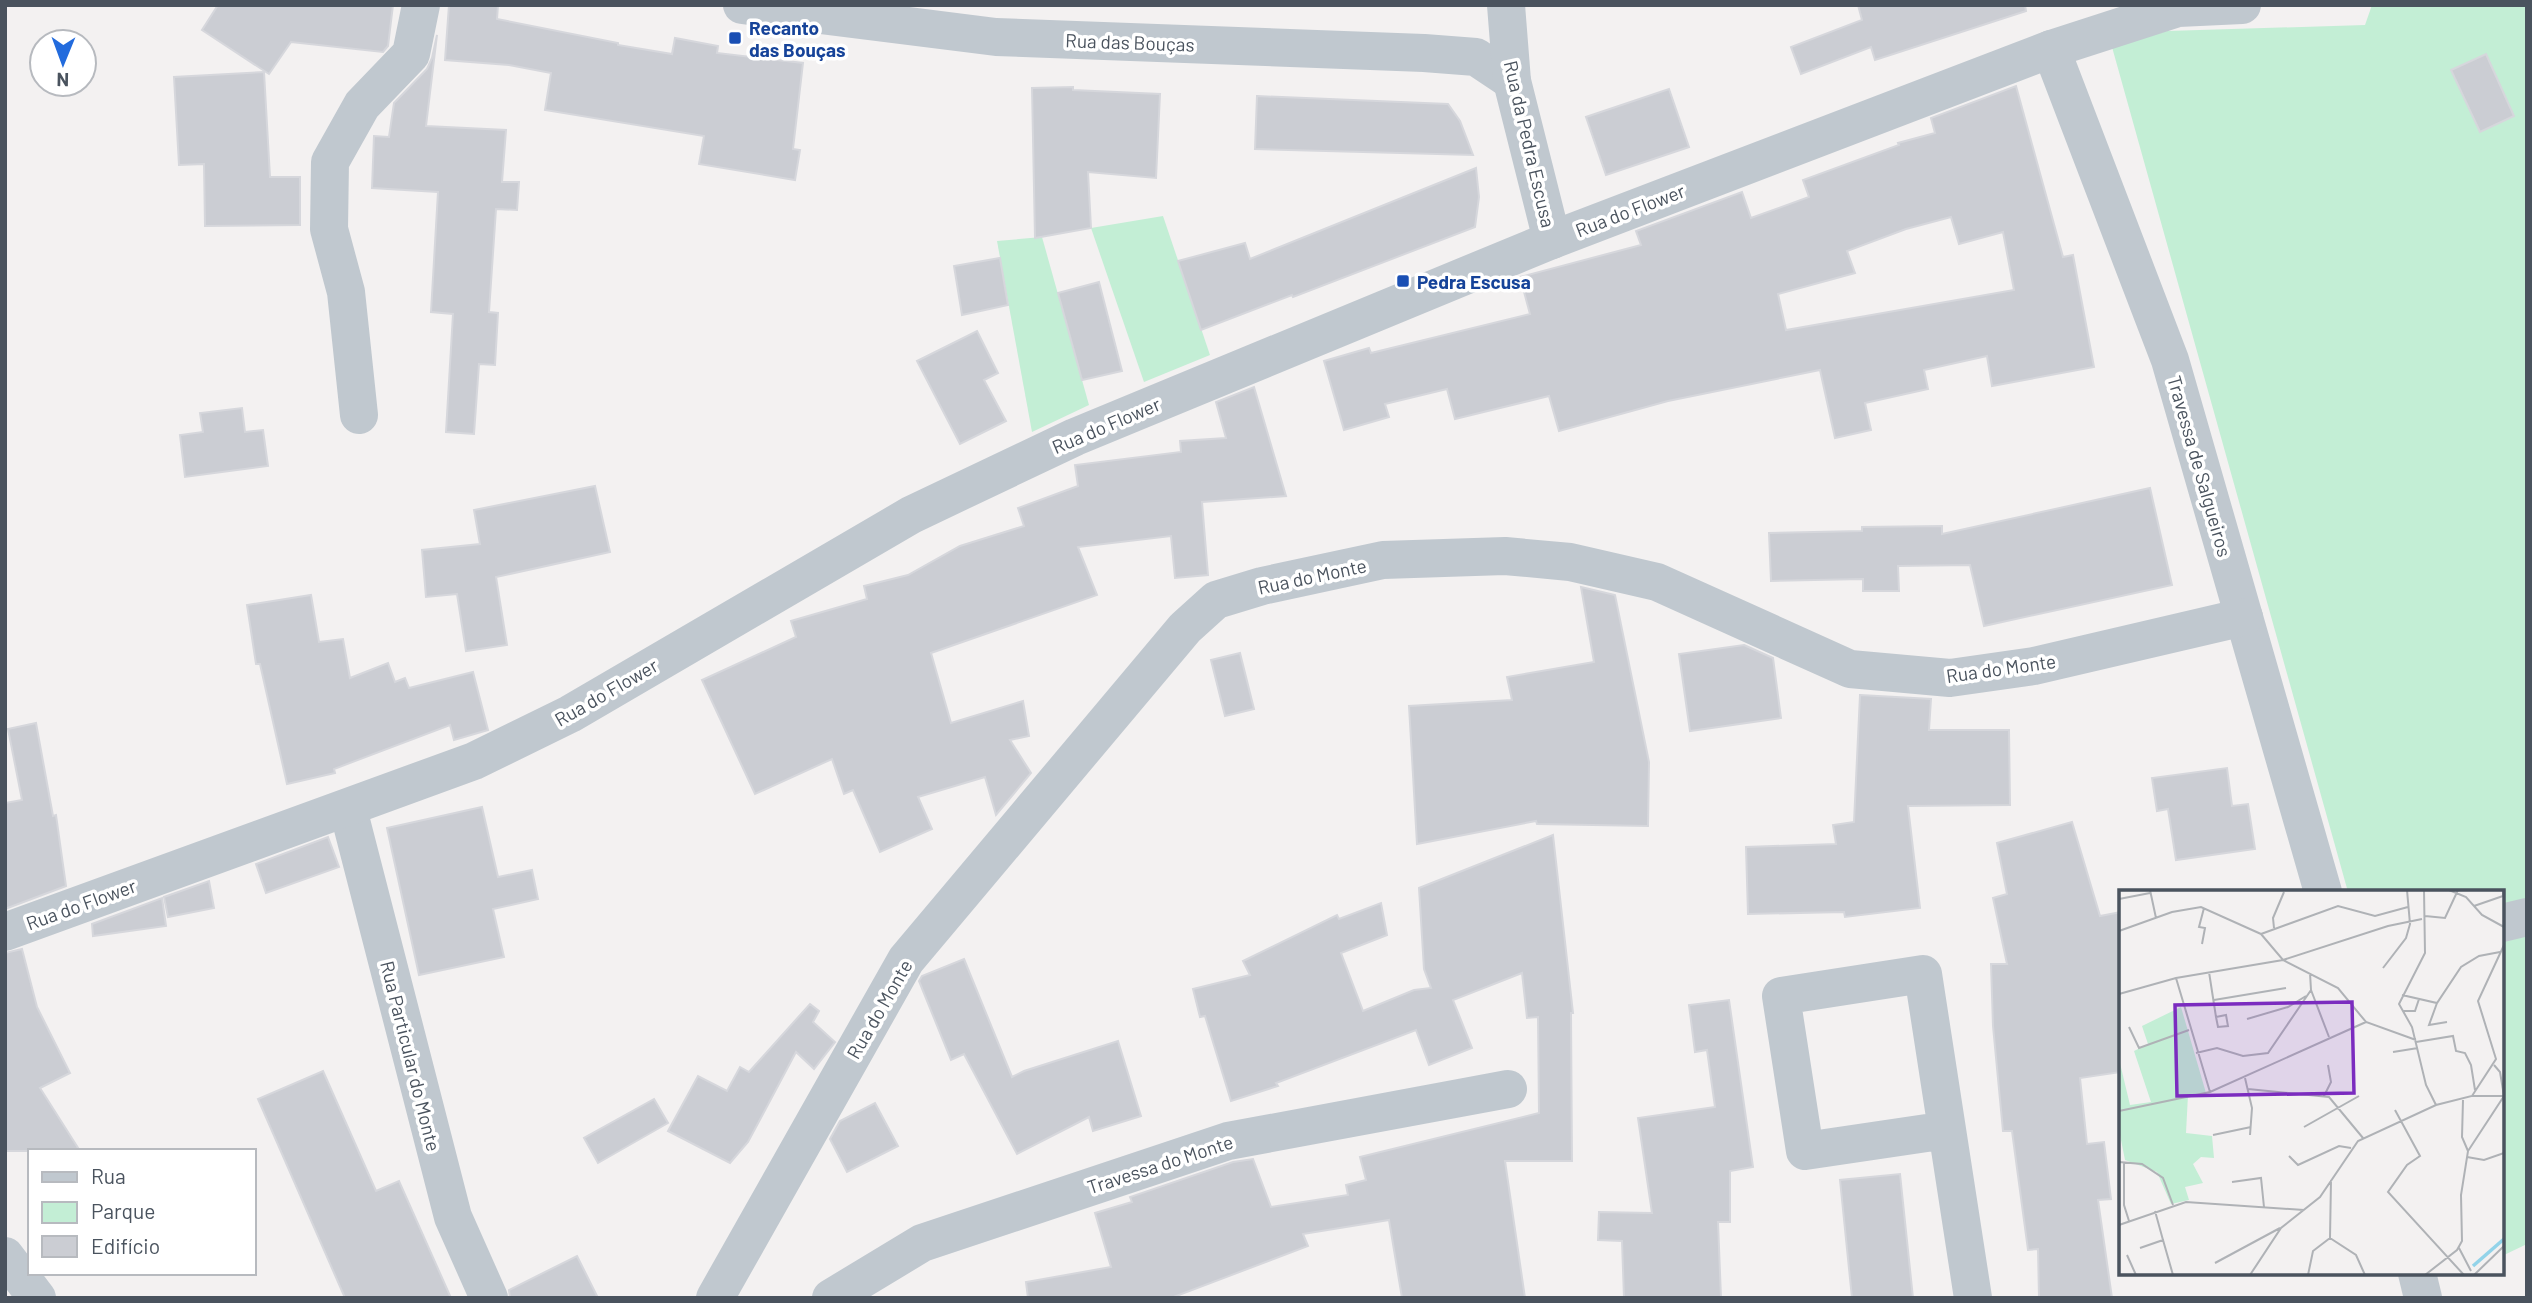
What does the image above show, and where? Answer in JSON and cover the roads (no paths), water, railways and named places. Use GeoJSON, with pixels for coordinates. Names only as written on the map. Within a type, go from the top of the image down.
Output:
{"type":"FeatureCollection","features":[{"type":"Feature","properties":{"kind":"street"},"geometry":{"type":"LineString","coordinates":[[359,415],[346,292],[329,229],[330,162],[362,105],[411,54],[421,5]]}},
{"type":"Feature","properties":{"kind":"street","name":"Rua das Bouças"},"geometry":{"type":"LineString","coordinates":[[742,5],[996,37],[1476,57],[1512,81]]}},
{"type":"Feature","properties":{"kind":"street","name":"Rua da Pedra Escusa"},"geometry":{"type":"LineString","coordinates":[[1506,5],[1512,81],[1552,240]]}},
{"type":"Feature","properties":{"kind":"street","name":"Rua do Flower"},"geometry":{"type":"LineString","coordinates":[[5,932],[474,761],[570,714],[911,515],[1074,437],[1552,240],[2051,49],[2178,8],[2242,5]]}},
{"type":"Feature","properties":{"kind":"street","name":"Travessa de Salgueiros"},"geometry":{"type":"LineString","coordinates":[[2051,49],[2169,360],[2322,890]]}},
{"type":"Feature","properties":{"kind":"street","name":"Rua do Monte"},"geometry":{"type":"LineString","coordinates":[[715,1298],[906,960],[1185,628],[1216,600],[1262,586],[1383,560],[1505,556],[1570,562],[1657,582],[1850,669],[1951,678],[2034,666],[2244,617]]}},
{"type":"Feature","properties":{"kind":"street","name":"Rua Particular do Monte"},"geometry":{"type":"LineString","coordinates":[[348,809],[453,1217],[489,1298]]}},
{"type":"Feature","properties":{"kind":"street"},"geometry":{"type":"LineString","coordinates":[[2504,923],[2527,917]]}},
{"type":"Feature","properties":{"kind":"street"},"geometry":{"type":"LineString","coordinates":[[1947,1130],[1805,1151],[1781,996],[1923,974],[1973,1298]]}},
{"type":"Feature","properties":{"kind":"street","name":"Travessa do Monte"},"geometry":{"type":"LineString","coordinates":[[831,1298],[922,1243],[1228,1140],[1508,1089]]}},
{"type":"Feature","properties":{"kind":"street"},"geometry":{"type":"LineString","coordinates":[[5,1256],[37,1298]]}},
{"type":"Feature","properties":{"kind":"street"},"geometry":{"type":"LineString","coordinates":[[2417,1275],[2423,1298]]}},
{"type":"Feature","properties":{"kind":"place","name":"Recanto das Bouças"},"geometry":{"type":"Point","coordinates":[735,38]}},
{"type":"Feature","properties":{"kind":"place","name":"Pedra Escusa"},"geometry":{"type":"Point","coordinates":[1403,281]}}]}
